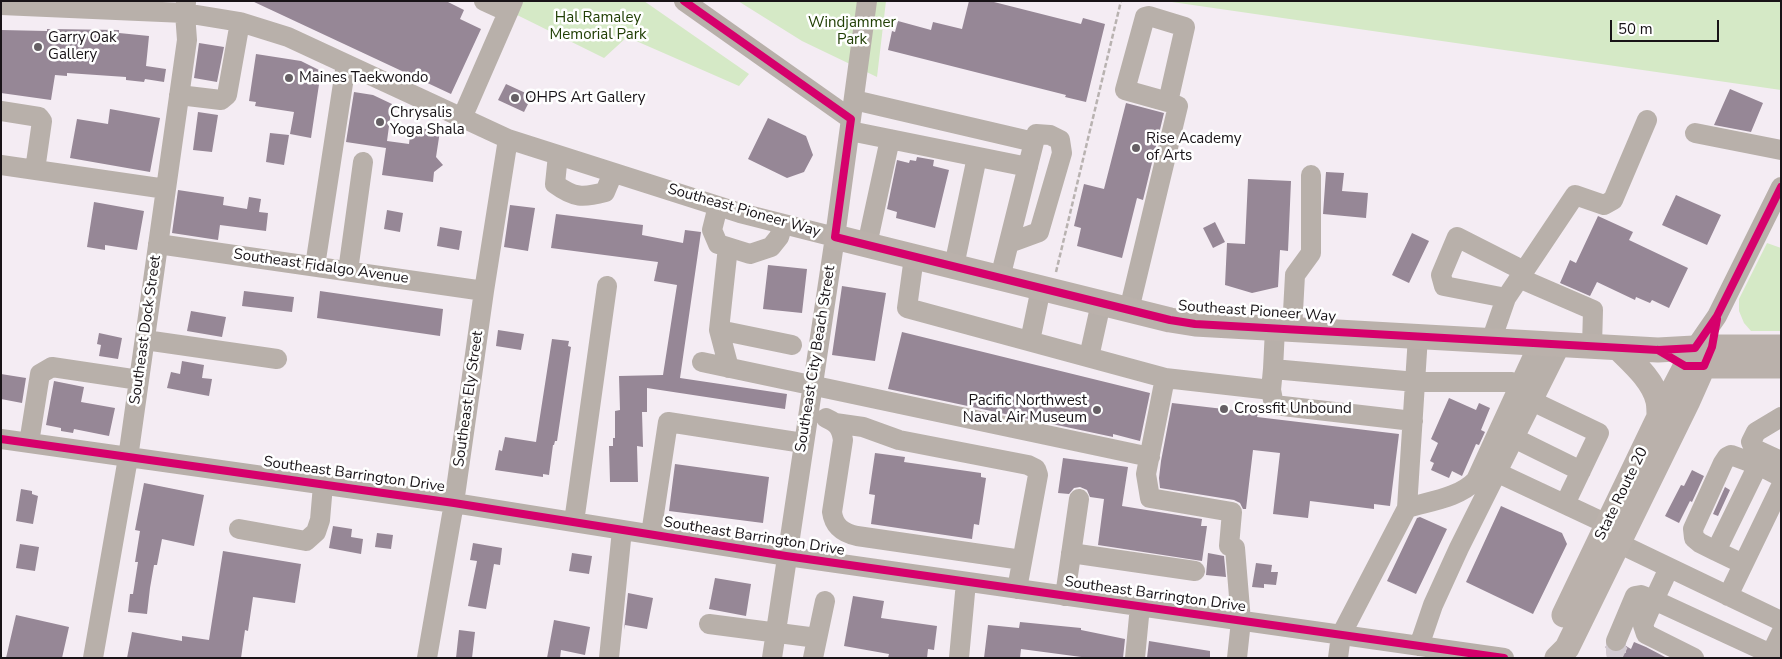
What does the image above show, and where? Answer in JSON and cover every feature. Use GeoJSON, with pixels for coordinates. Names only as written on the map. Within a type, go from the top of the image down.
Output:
{"type":"FeatureCollection","features":[{"type":"Feature","properties":{"kind":"main road","name":"Southeast Pioneer Way"},"geometry":{"type":"LineString","coordinates":[[835,237],[1128,310],[1195,324],[1658,350],[1699,357]]}},
{"type":"Feature","properties":{"kind":"main road"},"geometry":{"type":"LineString","coordinates":[[1699,357],[1781,347]]}},
{"type":"Feature","properties":{"kind":"main road"},"geometry":{"type":"LineString","coordinates":[[1618,348],[1640,371],[1655,393],[1659,403],[1659,417]]}},
{"type":"Feature","properties":{"kind":"main road"},"geometry":{"type":"LineString","coordinates":[[1699,357],[1781,366]]}},
{"type":"Feature","properties":{"kind":"main road","name":"State Route 20"},"geometry":{"type":"LineString","coordinates":[[1557,658],[1567,648],[1659,417],[1699,357]]}},
{"type":"Feature","properties":{"kind":"main road","name":"State Route 20"},"geometry":{"type":"LineString","coordinates":[[1550,658],[1552,643],[1561,621],[1612,534],[1699,357]]}},
{"type":"Feature","properties":{"kind":"street"},"geometry":{"type":"LineString","coordinates":[[462,118],[511,6],[484,1]]}},
{"type":"Feature","properties":{"kind":"street"},"geometry":{"type":"LineString","coordinates":[[684,1],[850,125],[890,139],[1028,167]]}},
{"type":"Feature","properties":{"kind":"street","name":"Southeast City Beach Street"},"geometry":{"type":"LineString","coordinates":[[772,658],[835,237],[867,1]]}},
{"type":"Feature","properties":{"kind":"street","name":"Southeast Pioneer Way"},"geometry":{"type":"LineString","coordinates":[[1,5],[185,7],[240,22],[288,37],[508,139],[718,206],[835,237]]}},
{"type":"Feature","properties":{"kind":"street","name":"Southeast Dock Street"},"geometry":{"type":"LineString","coordinates":[[93,658],[128,458],[187,40],[185,7]]}},
{"type":"Feature","properties":{"kind":"street"},"geometry":{"type":"LineString","coordinates":[[179,95],[221,100],[227,96],[240,22]]}},
{"type":"Feature","properties":{"kind":"street"},"geometry":{"type":"LineString","coordinates":[[315,266],[346,64]]}},
{"type":"Feature","properties":{"kind":"street"},"geometry":{"type":"LineString","coordinates":[[854,100],[1034,142]]}},
{"type":"Feature","properties":{"kind":"street"},"geometry":{"type":"LineString","coordinates":[[1128,310],[1178,106],[1168,102]]}},
{"type":"Feature","properties":{"kind":"street"},"geometry":{"type":"LineString","coordinates":[[1,111],[39,117],[42,121],[35,170]]}},
{"type":"Feature","properties":{"kind":"street"},"geometry":{"type":"LineString","coordinates":[[1491,340],[1506,298],[1575,195],[1604,205],[1613,200],[1647,120]]}},
{"type":"Feature","properties":{"kind":"street"},"geometry":{"type":"LineString","coordinates":[[1695,133],[1781,150]]}},
{"type":"Feature","properties":{"kind":"street"},"geometry":{"type":"LineString","coordinates":[[1000,278],[1036,134],[1050,135],[1060,140],[1062,153],[1040,232],[1009,244]]}},
{"type":"Feature","properties":{"kind":"street","name":"Southeast Ely Street"},"geometry":{"type":"LineString","coordinates":[[427,658],[454,503],[508,139]]}},
{"type":"Feature","properties":{"kind":"street"},"geometry":{"type":"LineString","coordinates":[[866,245],[890,139]]}},
{"type":"Feature","properties":{"kind":"street"},"geometry":{"type":"LineString","coordinates":[[558,155],[555,184],[568,194],[589,196],[605,192],[613,172]]}},
{"type":"Feature","properties":{"kind":"street"},"geometry":{"type":"LineString","coordinates":[[954,266],[977,157]]}},
{"type":"Feature","properties":{"kind":"street"},"geometry":{"type":"LineString","coordinates":[[348,271],[364,162]]}},
{"type":"Feature","properties":{"kind":"street"},"geometry":{"type":"LineString","coordinates":[[1,165],[166,189]]}},
{"type":"Feature","properties":{"kind":"street"},"geometry":{"type":"LineString","coordinates":[[1311,175],[1311,253],[1295,274],[1273,369],[1271,390],[1274,405],[1413,421]]}},
{"type":"Feature","properties":{"kind":"street"},"geometry":{"type":"LineString","coordinates":[[1699,357],[1717,316],[1779,193]]}},
{"type":"Feature","properties":{"kind":"street"},"geometry":{"type":"LineString","coordinates":[[718,206],[712,230],[718,244],[750,254],[771,247],[779,237],[783,224]]}},
{"type":"Feature","properties":{"kind":"street"},"geometry":{"type":"LineString","coordinates":[[1506,298],[1444,286],[1441,275],[1456,237],[1522,274],[1593,310],[1592,346]]}},
{"type":"Feature","properties":{"kind":"street","name":"Southeast Fidalgo Avenue"},"geometry":{"type":"LineString","coordinates":[[158,244],[484,291]]}},
{"type":"Feature","properties":{"kind":"street"},"geometry":{"type":"LineString","coordinates":[[728,247],[719,330],[728,368]]}},
{"type":"Feature","properties":{"kind":"street"},"geometry":{"type":"LineString","coordinates":[[914,256],[907,308],[1164,378],[1271,390]]}},
{"type":"Feature","properties":{"kind":"street"},"geometry":{"type":"LineString","coordinates":[[574,522],[607,286]]}},
{"type":"Feature","properties":{"kind":"street"},"geometry":{"type":"LineString","coordinates":[[1030,341],[1046,290]]}},
{"type":"Feature","properties":{"kind":"street"},"geometry":{"type":"LineString","coordinates":[[1088,357],[1101,303]]}},
{"type":"Feature","properties":{"kind":"street"},"geometry":{"type":"LineString","coordinates":[[719,330],[792,345]]}},
{"type":"Feature","properties":{"kind":"street"},"geometry":{"type":"LineString","coordinates":[[1338,658],[1341,635],[1407,508],[1418,336]]}},
{"type":"Feature","properties":{"kind":"street"},"geometry":{"type":"LineString","coordinates":[[144,340],[277,359]]}},
{"type":"Feature","properties":{"kind":"street"},"geometry":{"type":"LineString","coordinates":[[1419,646],[1433,605],[1444,581],[1532,401],[1550,344]]}},
{"type":"Feature","properties":{"kind":"street"},"geometry":{"type":"LineString","coordinates":[[1407,508],[1459,492],[1469,487],[1476,480],[1550,344]]}},
{"type":"Feature","properties":{"kind":"street"},"geometry":{"type":"LineString","coordinates":[[702,362],[1150,458]]}},
{"type":"Feature","properties":{"kind":"street"},"geometry":{"type":"LineString","coordinates":[[29,443],[40,374],[52,367],[139,380]]}},
{"type":"Feature","properties":{"kind":"street"},"geometry":{"type":"LineString","coordinates":[[1273,369],[1416,382],[1512,382]]}},
{"type":"Feature","properties":{"kind":"street"},"geometry":{"type":"LineString","coordinates":[[1164,378],[1146,474],[1150,498],[1232,512],[1229,546],[1235,548],[1241,621],[1237,658]]}},
{"type":"Feature","properties":{"kind":"street"},"geometry":{"type":"LineString","coordinates":[[1532,401],[1599,433],[1565,504]]}},
{"type":"Feature","properties":{"kind":"street"},"geometry":{"type":"LineString","coordinates":[[809,410],[835,423],[841,429],[843,440],[832,512],[835,523],[844,532],[893,542],[1022,560]]}},
{"type":"Feature","properties":{"kind":"street"},"geometry":{"type":"LineString","coordinates":[[1781,417],[1756,432],[1751,442],[1755,449],[1781,461]]}},
{"type":"Feature","properties":{"kind":"street"},"geometry":{"type":"LineString","coordinates":[[651,534],[668,422],[803,444]]}},
{"type":"Feature","properties":{"kind":"street"},"geometry":{"type":"LineString","coordinates":[[835,423],[863,427],[899,440],[1028,465],[1036,469],[1038,475],[1017,589]]}},
{"type":"Feature","properties":{"kind":"street"},"geometry":{"type":"LineString","coordinates":[[1514,438],[1581,471]]}},
{"type":"Feature","properties":{"kind":"street","name":"Southeast Barrington Drive"},"geometry":{"type":"LineString","coordinates":[[1,439],[454,503],[786,556],[1419,646],[1446,654],[1504,658]]}},
{"type":"Feature","properties":{"kind":"street"},"geometry":{"type":"LineString","coordinates":[[1743,564],[1700,543],[1694,538],[1693,529],[1726,457],[1731,455],[1740,457],[1781,477]]}},
{"type":"Feature","properties":{"kind":"street"},"geometry":{"type":"LineString","coordinates":[[1716,550],[1758,465]]}},
{"type":"Feature","properties":{"kind":"street"},"geometry":{"type":"LineString","coordinates":[[1496,472],[1565,504],[1669,568],[1781,621]]}},
{"type":"Feature","properties":{"kind":"street"},"geometry":{"type":"LineString","coordinates":[[239,528],[306,541],[316,532],[320,520],[323,485]]}},
{"type":"Feature","properties":{"kind":"street"},"geometry":{"type":"LineString","coordinates":[[1728,596],[1781,486]]}},
{"type":"Feature","properties":{"kind":"street"},"geometry":{"type":"LineString","coordinates":[[1065,596],[1079,499]]}},
{"type":"Feature","properties":{"kind":"street"},"geometry":{"type":"LineString","coordinates":[[609,658],[622,530]]}},
{"type":"Feature","properties":{"kind":"street"},"geometry":{"type":"LineString","coordinates":[[890,571],[893,542]]}},
{"type":"Feature","properties":{"kind":"street"},"geometry":{"type":"LineString","coordinates":[[1071,553],[1195,570]]}},
{"type":"Feature","properties":{"kind":"street"},"geometry":{"type":"LineString","coordinates":[[1669,568],[1643,625],[1646,634],[1694,658]]}},
{"type":"Feature","properties":{"kind":"street"},"geometry":{"type":"LineString","coordinates":[[959,658],[966,582]]}},
{"type":"Feature","properties":{"kind":"street"},"geometry":{"type":"LineString","coordinates":[[1616,641],[1635,596],[1641,595],[1770,656],[1781,633]]}},
{"type":"Feature","properties":{"kind":"street"},"geometry":{"type":"LineString","coordinates":[[813,658],[824,601]]}},
{"type":"Feature","properties":{"kind":"street"},"geometry":{"type":"LineString","coordinates":[[1135,658],[1140,606]]}},
{"type":"Feature","properties":{"kind":"street"},"geometry":{"type":"LineString","coordinates":[[709,624],[817,638]]}},
{"type":"Feature","properties":{"kind":"path"},"geometry":{"type":"LineString","coordinates":[[1046,290],[1121,1]]}},
{"type":"Feature","properties":{"kind":"green space","name":"Hal Ramaley Memorial Park"},"geometry":{"type":"Polygon","coordinates":[[[516,1],[644,1],[749,74],[739,86],[627,37],[604,58],[511,12],[516,1]]]}},
{"type":"Feature","properties":{"kind":"green space","name":"Windjammer Park"},"geometry":{"type":"Polygon","coordinates":[[[738,1],[886,1],[877,77],[802,41],[738,1]]]}},
{"type":"Feature","properties":{"kind":"green space"},"geometry":{"type":"Polygon","coordinates":[[[1165,1],[1781,1],[1781,90],[1165,1]]]}},
{"type":"Feature","properties":{"kind":"green space"},"geometry":{"type":"Polygon","coordinates":[[[1767,243],[1781,248],[1781,331],[1751,331],[1744,323],[1739,311],[1739,299],[1767,243]]]}},
{"type":"Feature","properties":{"kind":"building"},"geometry":{"type":"Polygon","coordinates":[[[252,1],[446,1],[464,10],[460,19],[481,29],[451,94],[252,1]]]}},
{"type":"Feature","properties":{"kind":"building"},"geometry":{"type":"Polygon","coordinates":[[[969,1],[990,1],[1081,24],[1083,18],[1105,24],[1086,102],[1065,97],[1066,95],[888,50],[892,31],[895,32],[898,21],[931,30],[933,22],[962,29],[969,1]]]}},
{"type":"Feature","properties":{"kind":"building"},"geometry":{"type":"Polygon","coordinates":[[[47,29],[119,30],[119,33],[149,36],[146,66],[166,69],[164,82],[145,79],[144,82],[126,80],[126,77],[67,73],[67,76],[55,75],[51,100],[1,93],[1,30],[47,31],[47,29]]]}},
{"type":"Feature","properties":{"kind":"building"},"geometry":{"type":"Polygon","coordinates":[[[199,43],[224,47],[217,82],[194,78],[199,43]]]}},
{"type":"Feature","properties":{"kind":"building"},"geometry":{"type":"Polygon","coordinates":[[[256,54],[301,61],[321,71],[311,138],[290,134],[294,112],[255,106],[256,102],[249,101],[256,54]]]}},
{"type":"Feature","properties":{"kind":"building","name":"OHPS Art Gallery"},"geometry":{"type":"Polygon","coordinates":[[[506,84],[532,96],[524,112],[498,100],[506,84]]]}},
{"type":"Feature","properties":{"kind":"building"},"geometry":{"type":"Polygon","coordinates":[[[1730,89],[1763,103],[1751,132],[1714,125],[1730,89]]]}},
{"type":"Feature","properties":{"kind":"building"},"geometry":{"type":"Polygon","coordinates":[[[354,92],[373,95],[392,104],[387,141],[409,144],[411,127],[440,131],[436,157],[443,165],[434,172],[433,182],[382,175],[386,148],[346,142],[354,92]]]}},
{"type":"Feature","properties":{"kind":"building","name":"Rise Academy of Arts"},"geometry":{"type":"Polygon","coordinates":[[[1126,103],[1164,113],[1143,200],[1137,198],[1122,258],[1077,246],[1081,228],[1074,226],[1084,184],[1104,189],[1126,103]]]}},
{"type":"Feature","properties":{"kind":"building"},"geometry":{"type":"Polygon","coordinates":[[[110,109],[160,118],[150,172],[70,158],[77,119],[108,124],[110,109]]]}},
{"type":"Feature","properties":{"kind":"building"},"geometry":{"type":"Polygon","coordinates":[[[198,112],[218,115],[212,152],[193,150],[198,112]]]}},
{"type":"Feature","properties":{"kind":"building"},"geometry":{"type":"Polygon","coordinates":[[[768,118],[806,136],[813,155],[804,172],[787,178],[748,159],[768,118]]]}},
{"type":"Feature","properties":{"kind":"building"},"geometry":{"type":"Polygon","coordinates":[[[270,133],[289,135],[284,165],[266,162],[270,133]]]}},
{"type":"Feature","properties":{"kind":"building"},"geometry":{"type":"Polygon","coordinates":[[[917,157],[934,160],[933,166],[949,170],[935,228],[896,218],[897,212],[887,209],[897,160],[909,163],[910,160],[916,161],[917,157]]]}},
{"type":"Feature","properties":{"kind":"building"},"geometry":{"type":"Polygon","coordinates":[[[1326,172],[1344,173],[1342,191],[1368,193],[1366,218],[1323,214],[1326,172]]]}},
{"type":"Feature","properties":{"kind":"building"},"geometry":{"type":"Polygon","coordinates":[[[1248,179],[1291,181],[1288,251],[1280,250],[1278,287],[1252,293],[1225,285],[1227,243],[1245,244],[1248,179]]]}},
{"type":"Feature","properties":{"kind":"building"},"geometry":{"type":"Polygon","coordinates":[[[178,190],[224,197],[223,205],[247,209],[249,197],[261,199],[259,212],[268,213],[266,231],[220,225],[218,240],[172,233],[178,190]]]}},
{"type":"Feature","properties":{"kind":"building"},"geometry":{"type":"Polygon","coordinates":[[[1676,195],[1721,215],[1707,245],[1662,225],[1676,195]]]}},
{"type":"Feature","properties":{"kind":"building"},"geometry":{"type":"Polygon","coordinates":[[[94,202],[144,211],[137,250],[105,245],[105,250],[87,247],[94,202]]]}},
{"type":"Feature","properties":{"kind":"building"},"geometry":{"type":"Polygon","coordinates":[[[510,205],[535,208],[528,251],[504,247],[510,205]]]}},
{"type":"Feature","properties":{"kind":"building"},"geometry":{"type":"Polygon","coordinates":[[[387,210],[403,213],[400,232],[384,229],[387,210]]]}},
{"type":"Feature","properties":{"kind":"building"},"geometry":{"type":"Polygon","coordinates":[[[556,214],[643,225],[642,235],[683,243],[685,230],[701,232],[680,378],[787,394],[785,409],[647,388],[647,412],[642,412],[643,447],[637,446],[638,482],[610,482],[609,446],[613,446],[613,438],[615,438],[615,411],[620,410],[619,376],[663,375],[677,285],[654,281],[658,262],[551,248],[556,214]]]}},
{"type":"Feature","properties":{"kind":"building"},"geometry":{"type":"Polygon","coordinates":[[[1598,216],[1633,232],[1629,240],[1688,268],[1669,308],[1652,300],[1650,303],[1636,297],[1635,300],[1597,282],[1590,296],[1560,283],[1570,260],[1576,263],[1598,216]]]}},
{"type":"Feature","properties":{"kind":"building"},"geometry":{"type":"Polygon","coordinates":[[[1215,222],[1225,242],[1213,248],[1203,228],[1215,222]]]}},
{"type":"Feature","properties":{"kind":"building"},"geometry":{"type":"Polygon","coordinates":[[[440,227],[462,231],[459,250],[437,246],[440,227]]]}},
{"type":"Feature","properties":{"kind":"building"},"geometry":{"type":"Polygon","coordinates":[[[1412,233],[1429,241],[1409,283],[1392,275],[1412,233]]]}},
{"type":"Feature","properties":{"kind":"building"},"geometry":{"type":"Polygon","coordinates":[[[768,265],[807,269],[802,313],[763,309],[768,265]]]}},
{"type":"Feature","properties":{"kind":"building"},"geometry":{"type":"Polygon","coordinates":[[[842,286],[886,293],[875,361],[832,355],[842,286]]]}},
{"type":"Feature","properties":{"kind":"building"},"geometry":{"type":"Polygon","coordinates":[[[244,291],[294,297],[292,312],[242,306],[244,291]]]}},
{"type":"Feature","properties":{"kind":"building"},"geometry":{"type":"Polygon","coordinates":[[[320,291],[443,309],[440,336],[317,318],[320,291]]]}},
{"type":"Feature","properties":{"kind":"building"},"geometry":{"type":"Polygon","coordinates":[[[191,311],[226,317],[222,337],[187,331],[191,311]]]}},
{"type":"Feature","properties":{"kind":"building"},"geometry":{"type":"Polygon","coordinates":[[[498,330],[524,334],[521,350],[496,346],[498,330]]]}},
{"type":"Feature","properties":{"kind":"building"},"geometry":{"type":"Polygon","coordinates":[[[902,332],[1150,393],[1140,441],[1113,434],[1113,437],[888,389],[902,332]]]}},
{"type":"Feature","properties":{"kind":"building"},"geometry":{"type":"Polygon","coordinates":[[[99,333],[122,338],[118,359],[99,356],[101,345],[97,344],[99,333]]]}},
{"type":"Feature","properties":{"kind":"building"},"geometry":{"type":"Polygon","coordinates":[[[552,339],[569,341],[568,346],[571,347],[557,441],[553,445],[549,475],[543,474],[543,477],[495,470],[499,450],[502,451],[505,437],[536,442],[552,339]]]}},
{"type":"Feature","properties":{"kind":"building"},"geometry":{"type":"Polygon","coordinates":[[[182,361],[204,365],[202,378],[212,379],[209,396],[167,388],[171,372],[180,374],[182,361]]]}},
{"type":"Feature","properties":{"kind":"building"},"geometry":{"type":"Polygon","coordinates":[[[1,374],[26,378],[22,403],[1,399],[1,374]]]}},
{"type":"Feature","properties":{"kind":"building"},"geometry":{"type":"Polygon","coordinates":[[[54,381],[84,387],[81,402],[115,408],[109,436],[74,429],[73,433],[61,431],[61,428],[46,425],[54,381]]]}},
{"type":"Feature","properties":{"kind":"building"},"geometry":{"type":"Polygon","coordinates":[[[1449,398],[1476,410],[1479,403],[1490,408],[1481,430],[1485,432],[1479,445],[1476,444],[1462,476],[1452,471],[1449,478],[1431,470],[1434,463],[1430,461],[1438,443],[1431,439],[1449,398]]]}},
{"type":"Feature","properties":{"kind":"building"},"geometry":{"type":"Polygon","coordinates":[[[1172,403],[1258,413],[1257,417],[1399,434],[1390,506],[1374,504],[1374,509],[1310,501],[1308,518],[1273,514],[1280,453],[1253,450],[1246,509],[1243,509],[1240,503],[1234,500],[1160,488],[1161,461],[1172,403]]]}},
{"type":"Feature","properties":{"kind":"building"},"geometry":{"type":"Polygon","coordinates":[[[875,453],[905,457],[904,462],[981,473],[981,477],[986,478],[979,525],[974,524],[972,539],[871,524],[875,495],[869,494],[875,453]]]}},
{"type":"Feature","properties":{"kind":"building"},"geometry":{"type":"Polygon","coordinates":[[[1063,458],[1128,467],[1122,506],[1202,519],[1201,526],[1207,526],[1202,561],[1098,545],[1104,499],[1090,497],[1087,490],[1080,487],[1074,488],[1069,494],[1058,493],[1063,458]]]}},
{"type":"Feature","properties":{"kind":"building"},"geometry":{"type":"Polygon","coordinates":[[[675,464],[769,477],[763,523],[669,511],[675,464]]]}},
{"type":"Feature","properties":{"kind":"building"},"geometry":{"type":"Polygon","coordinates":[[[1692,470],[1704,476],[1692,502],[1690,501],[1679,523],[1665,516],[1681,485],[1684,486],[1692,470]]]}},
{"type":"Feature","properties":{"kind":"building"},"geometry":{"type":"Polygon","coordinates":[[[144,483],[204,495],[194,546],[162,539],[157,565],[154,565],[147,614],[128,612],[130,594],[133,594],[138,562],[135,562],[140,531],[135,530],[144,483]]]}},
{"type":"Feature","properties":{"kind":"building"},"geometry":{"type":"Polygon","coordinates":[[[1725,487],[1730,490],[1718,516],[1713,514],[1725,487]]]}},
{"type":"Feature","properties":{"kind":"building"},"geometry":{"type":"Polygon","coordinates":[[[21,489],[32,491],[32,494],[38,496],[33,524],[16,521],[21,489]]]}},
{"type":"Feature","properties":{"kind":"building"},"geometry":{"type":"Polygon","coordinates":[[[1501,506],[1562,533],[1567,544],[1533,614],[1466,582],[1501,506]]]}},
{"type":"Feature","properties":{"kind":"building"},"geometry":{"type":"Polygon","coordinates":[[[1420,517],[1447,529],[1416,594],[1387,581],[1417,518],[1420,517]]]}},
{"type":"Feature","properties":{"kind":"building"},"geometry":{"type":"Polygon","coordinates":[[[333,526],[352,529],[351,537],[363,539],[361,554],[329,548],[333,526]]]}},
{"type":"Feature","properties":{"kind":"building"},"geometry":{"type":"Polygon","coordinates":[[[377,533],[393,535],[391,549],[375,547],[377,533]]]}},
{"type":"Feature","properties":{"kind":"building"},"geometry":{"type":"Polygon","coordinates":[[[473,543],[502,548],[500,565],[494,564],[486,609],[468,606],[477,561],[470,560],[473,543]]]}},
{"type":"Feature","properties":{"kind":"building"},"geometry":{"type":"Polygon","coordinates":[[[20,544],[39,547],[35,571],[16,568],[20,544]]]}},
{"type":"Feature","properties":{"kind":"building"},"geometry":{"type":"Polygon","coordinates":[[[223,551],[301,564],[295,603],[253,597],[248,631],[245,630],[241,658],[127,658],[132,632],[182,641],[182,636],[209,640],[223,551]]]}},
{"type":"Feature","properties":{"kind":"building"},"geometry":{"type":"Polygon","coordinates":[[[572,553],[592,556],[589,574],[569,571],[572,553]]]}},
{"type":"Feature","properties":{"kind":"building"},"geometry":{"type":"Polygon","coordinates":[[[1208,553],[1224,556],[1226,577],[1206,575],[1208,553]]]}},
{"type":"Feature","properties":{"kind":"building"},"geometry":{"type":"Polygon","coordinates":[[[1256,563],[1272,565],[1271,572],[1278,572],[1276,585],[1264,584],[1264,588],[1252,587],[1256,563]]]}},
{"type":"Feature","properties":{"kind":"building"},"geometry":{"type":"Polygon","coordinates":[[[715,578],[751,584],[746,616],[709,609],[715,578]]]}},
{"type":"Feature","properties":{"kind":"building"},"geometry":{"type":"Polygon","coordinates":[[[628,593],[653,598],[647,629],[625,625],[624,630],[628,593]]]}},
{"type":"Feature","properties":{"kind":"building"},"geometry":{"type":"Polygon","coordinates":[[[853,596],[884,601],[881,618],[937,626],[934,650],[928,649],[927,658],[888,658],[889,654],[844,646],[853,596]]]}},
{"type":"Feature","properties":{"kind":"building"},"geometry":{"type":"Polygon","coordinates":[[[16,615],[69,627],[62,658],[6,658],[16,615]]]}},
{"type":"Feature","properties":{"kind":"building"},"geometry":{"type":"Polygon","coordinates":[[[554,620],[590,627],[585,655],[561,650],[560,658],[547,658],[554,620]]]}},
{"type":"Feature","properties":{"kind":"building"},"geometry":{"type":"Polygon","coordinates":[[[1020,622],[1081,628],[1081,630],[1125,639],[1123,658],[1089,658],[1021,649],[1020,658],[984,658],[988,625],[1019,628],[1020,622]]]}},
{"type":"Feature","properties":{"kind":"building"},"geometry":{"type":"Polygon","coordinates":[[[459,630],[475,632],[472,658],[456,658],[459,630]]]}},
{"type":"Feature","properties":{"kind":"building"},"geometry":{"type":"Polygon","coordinates":[[[1149,641],[1210,651],[1210,658],[1147,658],[1149,641]]]}},
{"type":"Feature","properties":{"kind":"building"},"geometry":{"type":"Polygon","coordinates":[[[1634,642],[1667,658],[1610,658],[1605,646],[1611,652],[1618,653],[1623,651],[1626,646],[1631,649],[1634,642]]]}},
{"type":"Feature","properties":{"kind":"tunnel"},"geometry":{"type":"LineString","coordinates":[[1616,641],[1616,653],[1626,658]]}},
{"type":"Feature","properties":{"kind":"cycle path"},"geometry":{"type":"LineString","coordinates":[[684,1],[851,119],[835,237],[1170,320],[1195,324],[1658,350],[1695,348],[1717,316],[1781,187]]}},
{"type":"Feature","properties":{"kind":"cycle path"},"geometry":{"type":"LineString","coordinates":[[1658,350],[1685,366],[1704,366],[1712,347],[1717,319]]}},
{"type":"Feature","properties":{"kind":"cycle path"},"geometry":{"type":"LineString","coordinates":[[1,439],[454,503],[786,556],[1504,658]]}},
{"type":"Feature","properties":{"kind":"place","name":"Garry Oak Gallery"},"geometry":{"type":"Point","coordinates":[38,47]}},
{"type":"Feature","properties":{"kind":"place","name":"Maines Taekwondo"},"geometry":{"type":"Point","coordinates":[289,78]}},
{"type":"Feature","properties":{"kind":"place","name":"OHPS Art Gallery"},"geometry":{"type":"Point","coordinates":[515,98]}},
{"type":"Feature","properties":{"kind":"place","name":"Chrysalis Yoga Shala"},"geometry":{"type":"Point","coordinates":[380,122]}},
{"type":"Feature","properties":{"kind":"place","name":"Rise Academy of Arts"},"geometry":{"type":"Point","coordinates":[1136,148]}},
{"type":"Feature","properties":{"kind":"place","name":"Crossfit Unbound"},"geometry":{"type":"Point","coordinates":[1224,409]}},
{"type":"Feature","properties":{"kind":"place","name":"Pacific Northwest Naval Air Museum"},"geometry":{"type":"Point","coordinates":[1097,410]}}]}
